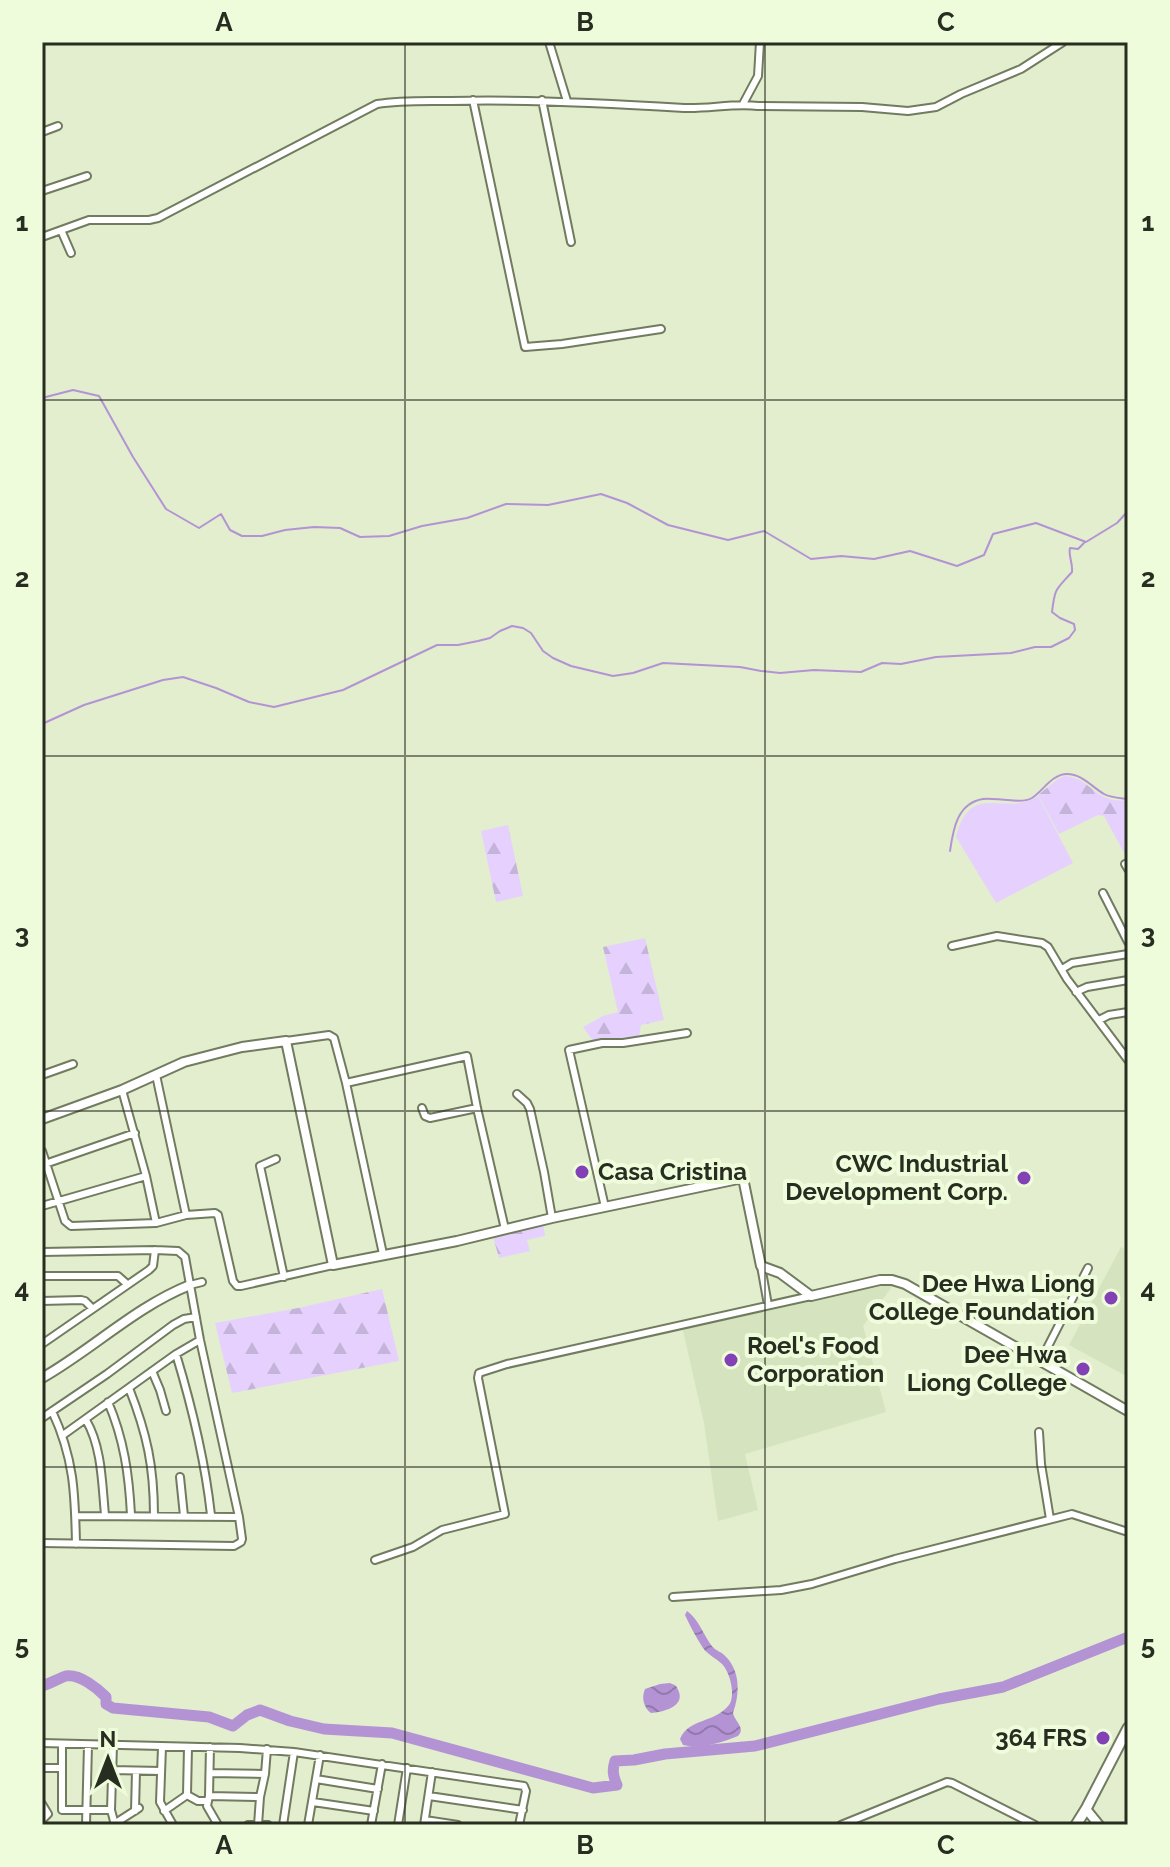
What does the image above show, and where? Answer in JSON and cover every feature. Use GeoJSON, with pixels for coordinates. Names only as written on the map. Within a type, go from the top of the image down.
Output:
{"type":"FeatureCollection","features":[{"type":"Feature","properties":{"kind":"main road"},"geometry":{"type":"LineString","coordinates":[[1076,1825],[1128,1728]]}},
{"type":"Feature","properties":{"kind":"street"},"geometry":{"type":"LineString","coordinates":[[549,42],[567,101]]}},
{"type":"Feature","properties":{"kind":"street"},"geometry":{"type":"LineString","coordinates":[[743,104],[758,76],[760,42]]}},
{"type":"Feature","properties":{"kind":"street"},"geometry":{"type":"LineString","coordinates":[[42,237],[89,220],[158,218],[377,104],[542,100],[701,109],[743,104],[920,111],[936,107],[1021,69],[1063,42]]}},
{"type":"Feature","properties":{"kind":"street"},"geometry":{"type":"LineString","coordinates":[[473,100],[525,347],[661,329]]}},
{"type":"Feature","properties":{"kind":"street"},"geometry":{"type":"LineString","coordinates":[[542,100],[571,242]]}},
{"type":"Feature","properties":{"kind":"street"},"geometry":{"type":"LineString","coordinates":[[42,132],[58,126]]}},
{"type":"Feature","properties":{"kind":"street"},"geometry":{"type":"LineString","coordinates":[[42,191],[87,176]]}},
{"type":"Feature","properties":{"kind":"street"},"geometry":{"type":"LineString","coordinates":[[61,230],[71,253]]}},
{"type":"Feature","properties":{"kind":"street"},"geometry":{"type":"LineString","coordinates":[[1103,893],[1128,942]]}},
{"type":"Feature","properties":{"kind":"street"},"geometry":{"type":"LineString","coordinates":[[952,946],[997,936],[1042,943],[1048,947],[1076,992],[1128,1060]]}},
{"type":"Feature","properties":{"kind":"street"},"geometry":{"type":"LineString","coordinates":[[1062,969],[1072,963],[1128,954]]}},
{"type":"Feature","properties":{"kind":"street"},"geometry":{"type":"LineString","coordinates":[[1076,992],[1084,987],[1128,980]]}},
{"type":"Feature","properties":{"kind":"street"},"geometry":{"type":"LineString","coordinates":[[1099,1020],[1128,1012]]}},
{"type":"Feature","properties":{"kind":"street"},"geometry":{"type":"LineString","coordinates":[[605,1207],[569,1050],[687,1033]]}},
{"type":"Feature","properties":{"kind":"street"},"geometry":{"type":"LineString","coordinates":[[42,1119],[209,1054],[332,1036],[346,1083],[383,1254]]}},
{"type":"Feature","properties":{"kind":"street"},"geometry":{"type":"LineString","coordinates":[[286,1041],[333,1265]]}},
{"type":"Feature","properties":{"kind":"street"},"geometry":{"type":"LineString","coordinates":[[346,1083],[467,1056],[505,1229]]}},
{"type":"Feature","properties":{"kind":"street"},"geometry":{"type":"LineString","coordinates":[[42,1075],[73,1064]]}},
{"type":"Feature","properties":{"kind":"street"},"geometry":{"type":"LineString","coordinates":[[156,1075],[186,1215]]}},
{"type":"Feature","properties":{"kind":"street"},"geometry":{"type":"LineString","coordinates":[[122,1090],[156,1223]]}},
{"type":"Feature","properties":{"kind":"street"},"geometry":{"type":"LineString","coordinates":[[517,1094],[527,1103],[531,1114],[552,1218]]}},
{"type":"Feature","properties":{"kind":"street"},"geometry":{"type":"LineString","coordinates":[[422,1108],[425,1116],[430,1118],[477,1108]]}},
{"type":"Feature","properties":{"kind":"street"},"geometry":{"type":"LineString","coordinates":[[44,1164],[135,1133]]}},
{"type":"Feature","properties":{"kind":"street"},"geometry":{"type":"LineString","coordinates":[[42,1151],[65,1221],[71,1226],[156,1223],[186,1215],[218,1215],[233,1281],[237,1286],[743,1178],[768,1305]]}},
{"type":"Feature","properties":{"kind":"street"},"geometry":{"type":"LineString","coordinates":[[276,1159],[260,1166],[284,1277]]}},
{"type":"Feature","properties":{"kind":"street"},"geometry":{"type":"LineString","coordinates":[[42,1206],[146,1176]]}},
{"type":"Feature","properties":{"kind":"street"},"geometry":{"type":"LineString","coordinates":[[42,1252],[155,1250],[183,1254],[242,1539],[234,1546],[42,1543]]}},
{"type":"Feature","properties":{"kind":"street"},"geometry":{"type":"LineString","coordinates":[[42,1344],[153,1266],[155,1250]]}},
{"type":"Feature","properties":{"kind":"street"},"geometry":{"type":"LineString","coordinates":[[761,1266],[780,1273],[811,1296]]}},
{"type":"Feature","properties":{"kind":"street"},"geometry":{"type":"LineString","coordinates":[[1040,1362],[1088,1268]]}},
{"type":"Feature","properties":{"kind":"street"},"geometry":{"type":"LineString","coordinates":[[42,1276],[118,1276],[127,1284]]}},
{"type":"Feature","properties":{"kind":"street"},"geometry":{"type":"LineString","coordinates":[[375,1560],[413,1547],[442,1530],[505,1514],[479,1373],[507,1364],[880,1280],[905,1284],[1128,1411]]}},
{"type":"Feature","properties":{"kind":"street"},"geometry":{"type":"LineString","coordinates":[[42,1378],[145,1306],[168,1293],[202,1282]]}},
{"type":"Feature","properties":{"kind":"street"},"geometry":{"type":"LineString","coordinates":[[786,1301],[795,1284]]}},
{"type":"Feature","properties":{"kind":"street"},"geometry":{"type":"LineString","coordinates":[[42,1301],[81,1300],[92,1308]]}},
{"type":"Feature","properties":{"kind":"street"},"geometry":{"type":"LineString","coordinates":[[42,1418],[173,1325],[196,1317]]}},
{"type":"Feature","properties":{"kind":"street"},"geometry":{"type":"LineString","coordinates":[[63,1435],[200,1340]]}},
{"type":"Feature","properties":{"kind":"street"},"geometry":{"type":"LineString","coordinates":[[176,1354],[196,1427],[211,1515]]}},
{"type":"Feature","properties":{"kind":"street"},"geometry":{"type":"LineString","coordinates":[[152,1371],[166,1411]]}},
{"type":"Feature","properties":{"kind":"street"},"geometry":{"type":"LineString","coordinates":[[129,1388],[151,1453],[154,1516]]}},
{"type":"Feature","properties":{"kind":"street"},"geometry":{"type":"LineString","coordinates":[[108,1402],[119,1427],[126,1456],[131,1515]]}},
{"type":"Feature","properties":{"kind":"street"},"geometry":{"type":"LineString","coordinates":[[52,1411],[63,1435],[73,1474],[76,1544]]}},
{"type":"Feature","properties":{"kind":"street"},"geometry":{"type":"LineString","coordinates":[[86,1420],[94,1440],[105,1515]]}},
{"type":"Feature","properties":{"kind":"street"},"geometry":{"type":"LineString","coordinates":[[1039,1432],[1050,1519]]}},
{"type":"Feature","properties":{"kind":"street"},"geometry":{"type":"LineString","coordinates":[[180,1477],[184,1516]]}},
{"type":"Feature","properties":{"kind":"street"},"geometry":{"type":"LineString","coordinates":[[673,1597],[781,1590],[812,1584],[895,1559],[1074,1515],[1128,1532]]}},
{"type":"Feature","properties":{"kind":"street"},"geometry":{"type":"LineString","coordinates":[[76,1516],[239,1517]]}},
{"type":"Feature","properties":{"kind":"street"},"geometry":{"type":"LineString","coordinates":[[42,1743],[267,1749],[524,1786],[526,1791],[519,1825]]}},
{"type":"Feature","properties":{"kind":"street"},"geometry":{"type":"LineString","coordinates":[[62,1744],[62,1810],[111,1810]]}},
{"type":"Feature","properties":{"kind":"street"},"geometry":{"type":"LineString","coordinates":[[84,1825],[88,1745]]}},
{"type":"Feature","properties":{"kind":"street"},"geometry":{"type":"LineString","coordinates":[[113,1745],[111,1810],[115,1824],[137,1810],[136,1771]]}},
{"type":"Feature","properties":{"kind":"street"},"geometry":{"type":"LineString","coordinates":[[161,1825],[171,1822],[160,1802],[162,1747]]}},
{"type":"Feature","properties":{"kind":"street"},"geometry":{"type":"LineString","coordinates":[[187,1795],[188,1747]]}},
{"type":"Feature","properties":{"kind":"street"},"geometry":{"type":"LineString","coordinates":[[210,1747],[207,1808],[218,1825]]}},
{"type":"Feature","properties":{"kind":"street"},"geometry":{"type":"LineString","coordinates":[[258,1825],[267,1749]]}},
{"type":"Feature","properties":{"kind":"street"},"geometry":{"type":"LineString","coordinates":[[283,1825],[294,1752]]}},
{"type":"Feature","properties":{"kind":"street"},"geometry":{"type":"LineString","coordinates":[[308,1825],[320,1755]]}},
{"type":"Feature","properties":{"kind":"street"},"geometry":{"type":"LineString","coordinates":[[371,1825],[382,1764]]}},
{"type":"Feature","properties":{"kind":"street"},"geometry":{"type":"LineString","coordinates":[[42,1768],[62,1768]]}},
{"type":"Feature","properties":{"kind":"street"},"geometry":{"type":"LineString","coordinates":[[398,1825],[407,1768]]}},
{"type":"Feature","properties":{"kind":"street"},"geometry":{"type":"LineString","coordinates":[[112,1770],[161,1771]]}},
{"type":"Feature","properties":{"kind":"street"},"geometry":{"type":"LineString","coordinates":[[432,1772],[425,1822],[458,1825]]}},
{"type":"Feature","properties":{"kind":"street"},"geometry":{"type":"LineString","coordinates":[[210,1773],[265,1774]]}},
{"type":"Feature","properties":{"kind":"street"},"geometry":{"type":"LineString","coordinates":[[316,1779],[378,1789]]}},
{"type":"Feature","properties":{"kind":"street"},"geometry":{"type":"LineString","coordinates":[[841,1825],[947,1782],[1035,1825]]}},
{"type":"Feature","properties":{"kind":"street"},"geometry":{"type":"LineString","coordinates":[[187,1795],[198,1801],[260,1797]]}},
{"type":"Feature","properties":{"kind":"street"},"geometry":{"type":"LineString","coordinates":[[164,1811],[187,1795]]}},
{"type":"Feature","properties":{"kind":"street"},"geometry":{"type":"LineString","coordinates":[[429,1796],[523,1810]]}},
{"type":"Feature","properties":{"kind":"street"},"geometry":{"type":"LineString","coordinates":[[313,1802],[374,1811]]}},
{"type":"Feature","properties":{"kind":"street"},"geometry":{"type":"LineString","coordinates":[[42,1804],[48,1814],[42,1820]]}},
{"type":"Feature","properties":{"kind":"street"},"geometry":{"type":"LineString","coordinates":[[1085,1810],[1096,1825]]}},
{"type":"Feature","properties":{"kind":"street"},"geometry":{"type":"LineString","coordinates":[[248,1825],[268,1825]]}},
{"type":"Feature","properties":{"kind":"shaded area","name":"Dee Hwa Liong College Foundation"},"geometry":{"type":"Polygon","coordinates":[[[1121,1247],[1128,1251],[1128,1377],[1069,1345],[1121,1247]]]}},
{"type":"Feature","properties":{"kind":"shaded area","name":"Roel's Food Corporation"},"geometry":{"type":"Polygon","coordinates":[[[894,1284],[863,1326],[886,1412],[745,1454],[758,1510],[718,1521],[704,1423],[682,1326],[894,1284]]]}},
{"type":"Feature","properties":{"kind":"green space"},"geometry":{"type":"Polygon","coordinates":[[[1064,776],[1083,782],[1109,799],[1128,801],[1128,860],[1104,816],[1098,815],[1059,834],[1038,795],[1064,776]]]}},
{"type":"Feature","properties":{"kind":"green space"},"geometry":{"type":"Polygon","coordinates":[[[1038,796],[1073,863],[996,903],[956,837],[962,819],[970,809],[980,804],[1014,804],[1038,796]]]}},
{"type":"Feature","properties":{"kind":"green space"},"geometry":{"type":"Polygon","coordinates":[[[508,825],[523,896],[496,902],[481,831],[508,825]]]}},
{"type":"Feature","properties":{"kind":"green space"},"geometry":{"type":"Polygon","coordinates":[[[645,938],[664,1020],[641,1025],[639,1036],[593,1041],[583,1027],[618,1012],[603,947],[645,938]]]}},
{"type":"Feature","properties":{"kind":"green space"},"geometry":{"type":"Polygon","coordinates":[[[543,1222],[545,1236],[527,1240],[530,1251],[499,1258],[492,1233],[543,1222]]]}},
{"type":"Feature","properties":{"kind":"green space"},"geometry":{"type":"Polygon","coordinates":[[[382,1289],[399,1361],[232,1393],[215,1323],[382,1289]]]}},
{"type":"Feature","properties":{"kind":"water"},"geometry":{"type":"Polygon","coordinates":[[[687,1611],[712,1646],[729,1660],[736,1674],[737,1698],[733,1713],[740,1733],[731,1739],[704,1746],[683,1745],[680,1739],[689,1727],[723,1711],[731,1701],[732,1690],[725,1668],[707,1653],[693,1632],[685,1615],[687,1611]]]}},
{"type":"Feature","properties":{"kind":"water"},"geometry":{"type":"Polygon","coordinates":[[[670,1683],[678,1689],[680,1697],[676,1705],[651,1713],[644,1702],[645,1689],[670,1683]]]}},
{"type":"Feature","properties":{"kind":"waterway"},"geometry":{"type":"LineString","coordinates":[[42,398],[73,390],[99,396],[166,509],[199,528],[221,514],[230,530],[242,536],[262,536],[314,527],[340,528],[360,537],[389,536],[467,518],[506,504],[548,505],[601,494],[627,503],[668,525],[728,540],[764,531],[811,559],[841,556],[874,559],[910,551],[957,566],[984,555],[993,534],[1036,523],[1086,542],[1117,523],[1128,511]]}},
{"type":"Feature","properties":{"kind":"waterway"},"geometry":{"type":"LineString","coordinates":[[42,724],[84,705],[163,680],[183,677],[249,702],[274,707],[343,690],[437,645],[458,645],[490,638],[512,626],[531,633],[543,651],[553,658],[571,666],[613,676],[663,663],[740,667],[780,673],[814,670],[861,672],[882,663],[901,664],[936,657],[1011,653],[1051,647],[1069,638],[1075,630],[1074,624],[1052,612],[1057,589],[1072,572],[1070,548],[1078,549],[1084,543]]}},
{"type":"Feature","properties":{"kind":"waterway"},"geometry":{"type":"LineString","coordinates":[[950,851],[955,826],[967,806],[983,799],[1023,801],[1062,775],[1077,776],[1107,795],[1128,799]]}},
{"type":"Feature","properties":{"kind":"waterway"},"geometry":{"type":"LineString","coordinates":[[42,1686],[71,1676],[93,1686],[106,1697],[106,1704],[113,1708],[209,1717],[233,1726],[260,1710],[324,1729],[392,1733],[593,1788],[617,1785],[613,1773],[615,1761],[755,1746],[939,1699],[1003,1687],[1128,1637]]}},
{"type":"Feature","properties":{"kind":"place","name":"Casa Cristina"},"geometry":{"type":"Point","coordinates":[582,1172]}},
{"type":"Feature","properties":{"kind":"place","name":"CWC Industrial Development Corp."},"geometry":{"type":"Point","coordinates":[1024,1178]}},
{"type":"Feature","properties":{"kind":"place","name":"Dee Hwa Liong College Foundation"},"geometry":{"type":"Point","coordinates":[1111,1298]}},
{"type":"Feature","properties":{"kind":"place","name":"Roel's Food Corporation"},"geometry":{"type":"Point","coordinates":[731,1360]}},
{"type":"Feature","properties":{"kind":"place","name":"Dee Hwa Liong College"},"geometry":{"type":"Point","coordinates":[1083,1369]}},
{"type":"Feature","properties":{"kind":"place","name":"364 FRS"},"geometry":{"type":"Point","coordinates":[1103,1738]}}]}
